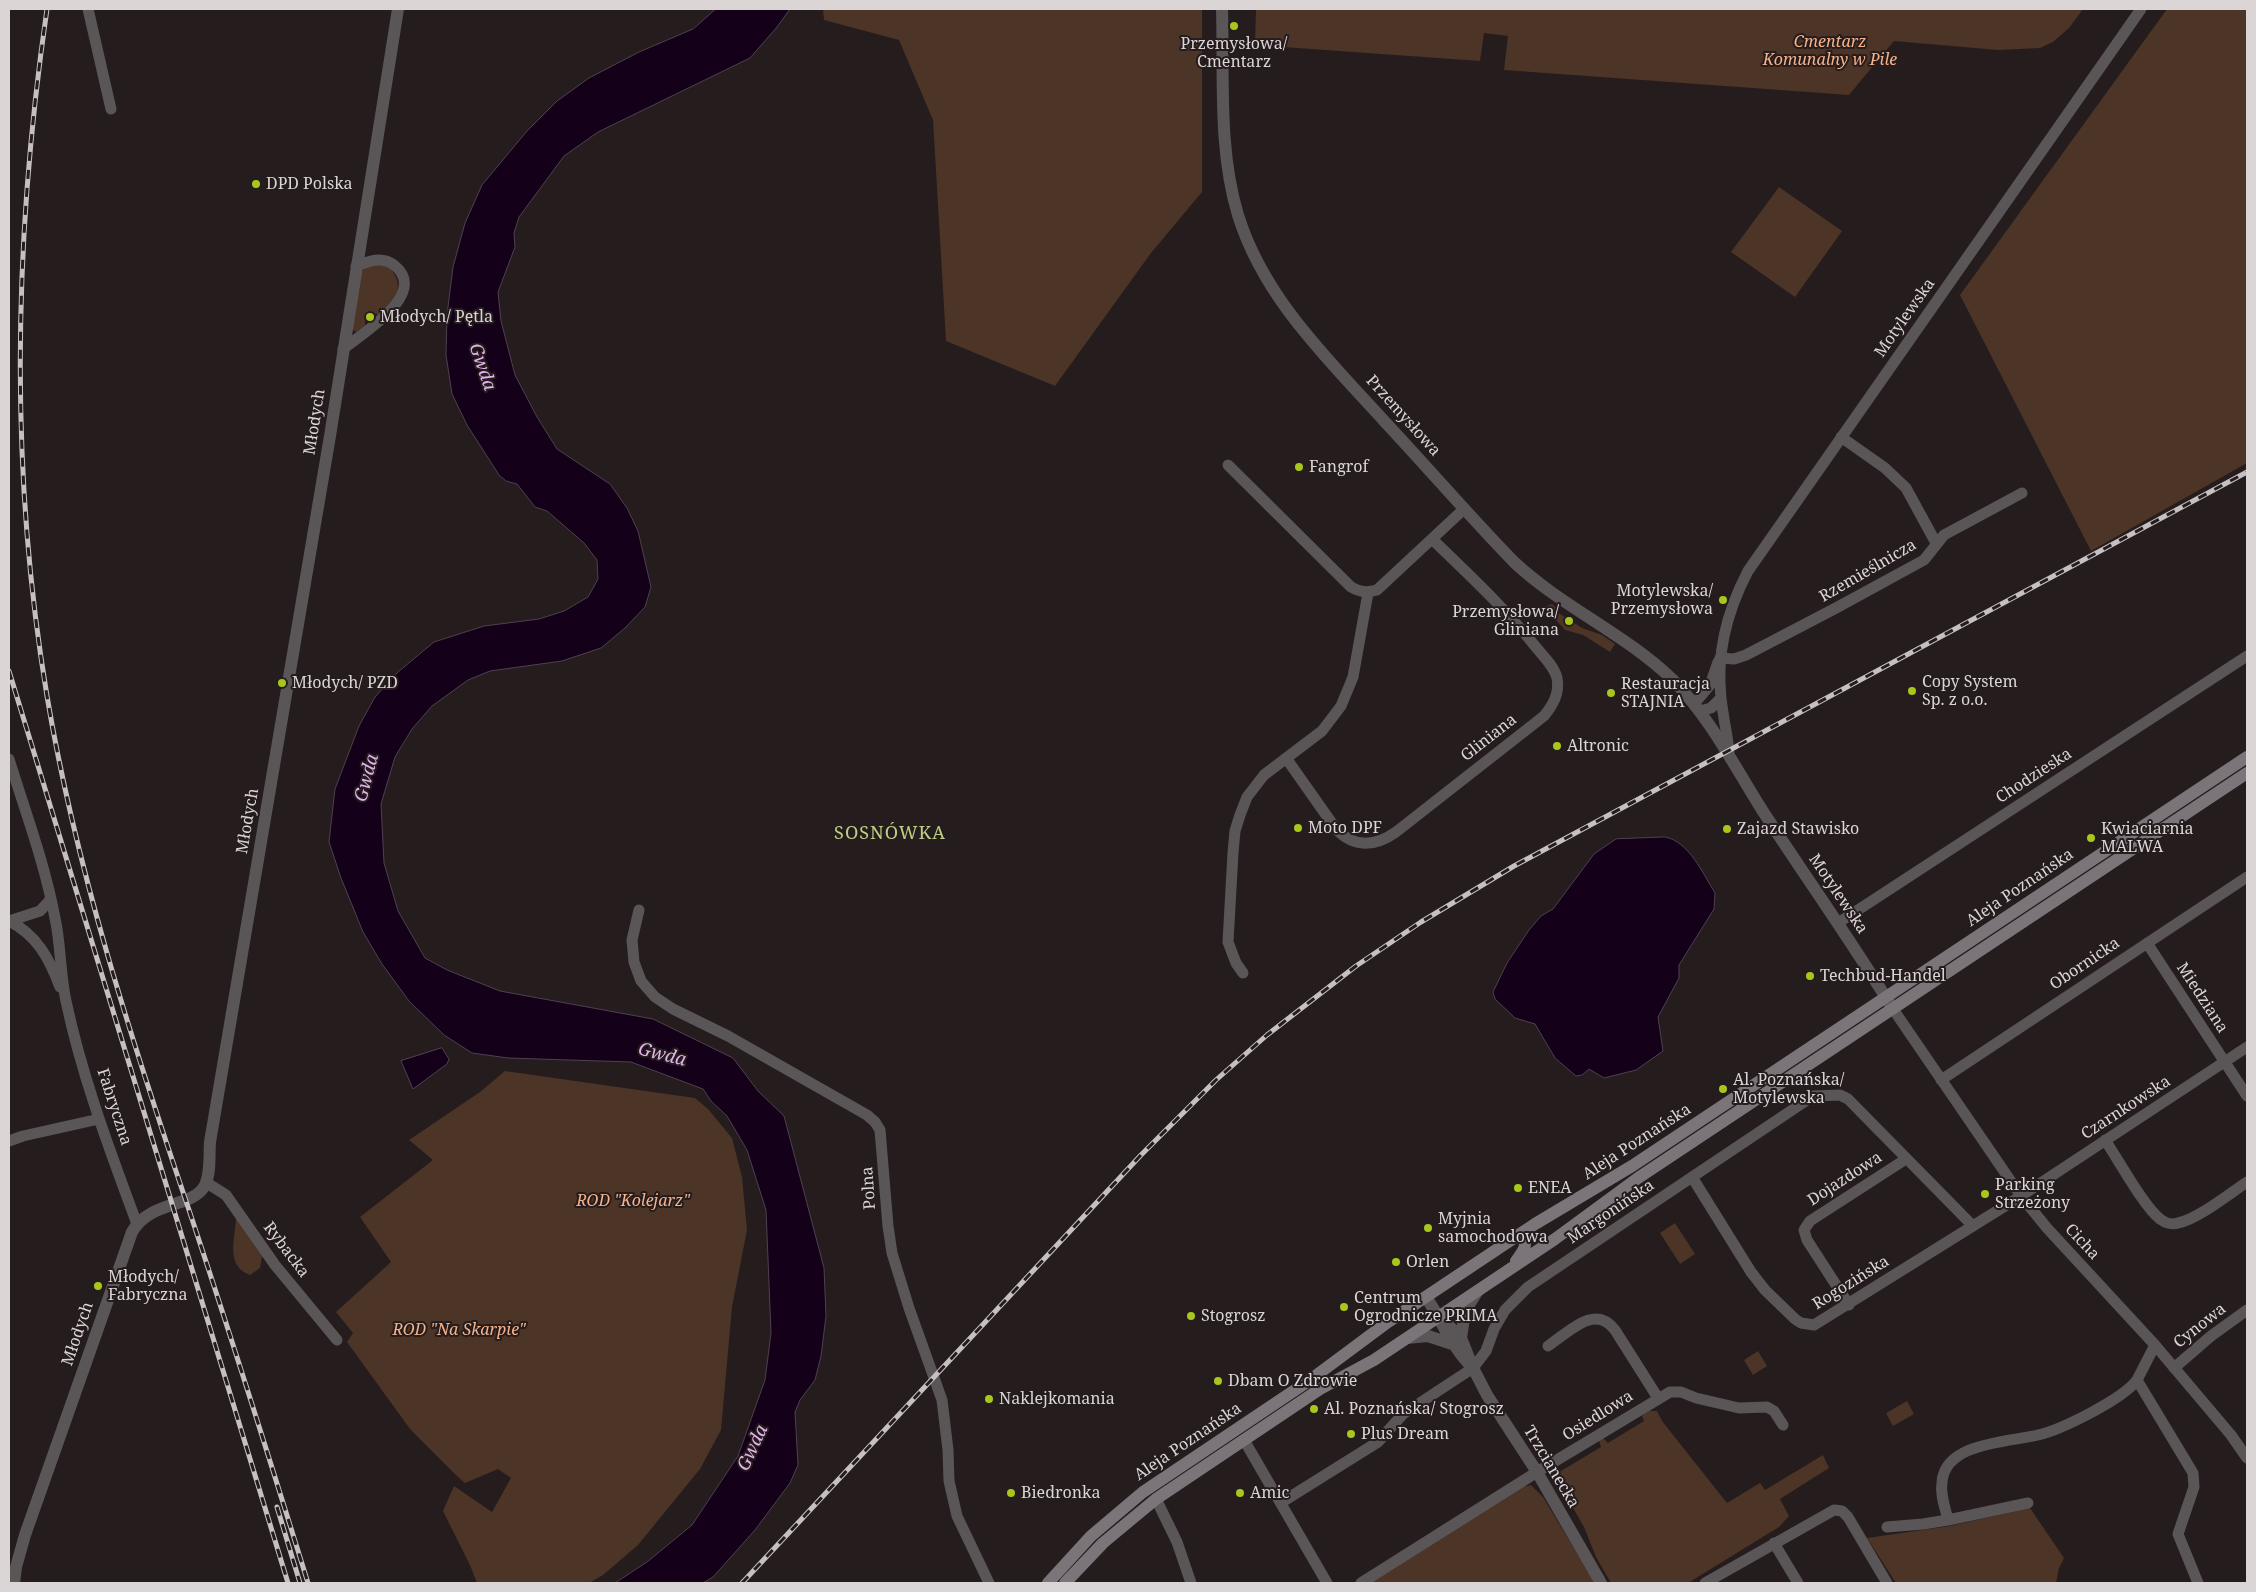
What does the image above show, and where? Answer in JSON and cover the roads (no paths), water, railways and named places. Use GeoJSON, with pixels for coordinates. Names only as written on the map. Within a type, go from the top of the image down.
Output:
{"type":"FeatureCollection","features":[{"type":"Feature","properties":{"kind":"main road","name":"Aleja Poznańska"},"geometry":{"type":"LineString","coordinates":[[1048,1583],[1097,1531],[1138,1496],[1292,1392],[1370,1334],[1523,1232],[1621,1173],[2247,757]]}},
{"type":"Feature","properties":{"kind":"main road","name":"Aleja Poznańska"},"geometry":{"type":"LineString","coordinates":[[1065,1583],[1107,1539],[1156,1499],[1320,1389],[1374,1360],[1510,1270],[1562,1235],[1633,1182],[2247,773]]}},
{"type":"Feature","properties":{"kind":"main road"},"geometry":{"type":"LineString","coordinates":[[1510,1270],[1526,1248],[1523,1232]]}},
{"type":"Feature","properties":{"kind":"street"},"geometry":{"type":"LineString","coordinates":[[88,9],[110,109]]}},
{"type":"Feature","properties":{"kind":"street","name":"Młodych"},"geometry":{"type":"LineString","coordinates":[[14,1583],[16,1567],[25,1535],[127,1244],[137,1224],[155,1210],[198,1194],[206,1183],[212,1132],[398,9]]}},
{"type":"Feature","properties":{"kind":"street","name":"Przemysłowa"},"geometry":{"type":"LineString","coordinates":[[1222,9],[1224,138],[1238,215],[1255,259],[1282,303],[1300,326],[1464,509],[1526,573],[1556,596],[1631,645],[1661,670],[1697,707],[1728,751]]}},
{"type":"Feature","properties":{"kind":"street","name":"Motylewska"},"geometry":{"type":"LineString","coordinates":[[1697,707],[1710,685],[1720,658],[1729,614],[1748,571],[2142,9]]}},
{"type":"Feature","properties":{"kind":"street"},"geometry":{"type":"LineString","coordinates":[[343,349],[396,306],[404,290],[400,272],[388,262],[376,260],[356,266]]}},
{"type":"Feature","properties":{"kind":"street"},"geometry":{"type":"LineString","coordinates":[[1841,437],[1885,468],[1906,488],[1936,543]]}},
{"type":"Feature","properties":{"kind":"street"},"geometry":{"type":"LineString","coordinates":[[1228,465],[1351,586],[1368,593],[1377,590],[1464,509]]}},
{"type":"Feature","properties":{"kind":"street","name":"Rzemieślnicza"},"geometry":{"type":"LineString","coordinates":[[1720,658],[1734,659],[1746,655],[1924,560],[1936,543],[1944,536],[2022,493]]}},
{"type":"Feature","properties":{"kind":"street","name":"Gliniana"},"geometry":{"type":"LineString","coordinates":[[1286,758],[1336,829],[1344,837],[1361,844],[1376,843],[1396,832],[1544,716],[1551,707],[1558,689],[1556,677],[1551,666],[1517,624],[1432,539]]}},
{"type":"Feature","properties":{"kind":"street"},"geometry":{"type":"LineString","coordinates":[[1243,973],[1236,963],[1228,942],[1235,831],[1247,797],[1264,775],[1322,731],[1341,706],[1353,677],[1368,593]]}},
{"type":"Feature","properties":{"kind":"street","name":"Chodzieska"},"geometry":{"type":"LineString","coordinates":[[1838,923],[2247,656]]}},
{"type":"Feature","properties":{"kind":"street","name":"Motylewska"},"geometry":{"type":"LineString","coordinates":[[1720,658],[1721,698],[1728,751],[1764,813],[1886,997]]}},
{"type":"Feature","properties":{"kind":"street"},"geometry":{"type":"LineString","coordinates":[[1697,707],[1711,708],[1721,698]]}},
{"type":"Feature","properties":{"kind":"street","name":"Fabryczna"},"geometry":{"type":"LineString","coordinates":[[9,759],[51,899],[58,935],[65,999]]}},
{"type":"Feature","properties":{"kind":"street","name":"Obornicka"},"geometry":{"type":"LineString","coordinates":[[1941,1080],[2247,877]]}},
{"type":"Feature","properties":{"kind":"street","name":"Fabryczna"},"geometry":{"type":"LineString","coordinates":[[51,899],[40,911],[9,921],[22,928],[40,945],[54,971],[65,999],[99,1120],[137,1224]]}},
{"type":"Feature","properties":{"kind":"street","name":"Polna"},"geometry":{"type":"LineString","coordinates":[[639,910],[632,940],[634,962],[644,986],[655,997],[673,1010],[728,1036],[867,1115],[880,1130],[892,1253],[909,1308],[942,1400],[948,1450],[949,1481],[957,1516],[989,1583]]}},
{"type":"Feature","properties":{"kind":"street","name":"Miedziana"},"geometry":{"type":"LineString","coordinates":[[2147,943],[2247,1096]]}},
{"type":"Feature","properties":{"kind":"street"},"geometry":{"type":"LineString","coordinates":[[1886,997],[1893,1009]]}},
{"type":"Feature","properties":{"kind":"street","name":"Cicha"},"geometry":{"type":"LineString","coordinates":[[1893,1009],[2022,1196],[2047,1228],[2154,1345],[2226,1429],[2247,1458]]}},
{"type":"Feature","properties":{"kind":"street","name":"Czarnkowska"},"geometry":{"type":"LineString","coordinates":[[2022,1196],[2247,1046]]}},
{"type":"Feature","properties":{"kind":"street","name":"Margonińska"},"geometry":{"type":"LineString","coordinates":[[1282,1502],[1378,1442],[1403,1414],[1473,1368],[1486,1351],[1494,1329],[1505,1310],[1521,1293],[1816,1094],[1840,1095],[1848,1099],[1972,1225]]}},
{"type":"Feature","properties":{"kind":"street"},"geometry":{"type":"LineString","coordinates":[[9,1141],[23,1136],[99,1120]]}},
{"type":"Feature","properties":{"kind":"street"},"geometry":{"type":"LineString","coordinates":[[2106,1140],[2152,1211],[2158,1218],[2169,1224],[2177,1224],[2192,1218],[2247,1182]]}},
{"type":"Feature","properties":{"kind":"street","name":"Dojazdowa"},"geometry":{"type":"LineString","coordinates":[[1849,1305],[1807,1240],[1804,1230],[1810,1221],[1906,1159]]}},
{"type":"Feature","properties":{"kind":"street","name":"Rogozińska"},"geometry":{"type":"LineString","coordinates":[[1692,1177],[1751,1272],[1765,1290],[1795,1319],[1801,1323],[1814,1325],[1849,1305],[1972,1225],[2022,1196]]}},
{"type":"Feature","properties":{"kind":"street","name":"Rybacka"},"geometry":{"type":"LineString","coordinates":[[206,1183],[226,1195],[275,1265],[337,1340]]}},
{"type":"Feature","properties":{"kind":"street"},"geometry":{"type":"LineString","coordinates":[[1407,1338],[1428,1336],[1456,1341],[1465,1311],[1476,1292]]}},
{"type":"Feature","properties":{"kind":"street","name":"Trzcianecka"},"geometry":{"type":"LineString","coordinates":[[1426,1297],[1473,1368],[1602,1583]]}},
{"type":"Feature","properties":{"kind":"street","name":"Cynowa"},"geometry":{"type":"LineString","coordinates":[[2174,1368],[2210,1336],[2247,1310]]}},
{"type":"Feature","properties":{"kind":"street"},"geometry":{"type":"LineString","coordinates":[[1548,1346],[1592,1318],[1607,1321],[1658,1398]]}},
{"type":"Feature","properties":{"kind":"street"},"geometry":{"type":"LineString","coordinates":[[1948,1520],[1941,1492],[1942,1481],[1947,1469],[1958,1456],[1987,1444],[2052,1431],[2124,1393],[2137,1380],[2154,1345]]}},
{"type":"Feature","properties":{"kind":"street"},"geometry":{"type":"LineString","coordinates":[[2137,1380],[2193,1473],[2194,1487],[2178,1534],[2198,1583]]}},
{"type":"Feature","properties":{"kind":"street","name":"Osiedlowa"},"geometry":{"type":"LineString","coordinates":[[1361,1583],[1537,1472],[1670,1392],[1676,1391],[1696,1398],[1739,1408],[1767,1407],[1774,1411],[1783,1426]]}},
{"type":"Feature","properties":{"kind":"street"},"geometry":{"type":"LineString","coordinates":[[1244,1440],[1282,1502],[1327,1583]]}},
{"type":"Feature","properties":{"kind":"street"},"geometry":{"type":"LineString","coordinates":[[1156,1499],[1174,1536],[1191,1583]]}},
{"type":"Feature","properties":{"kind":"street"},"geometry":{"type":"LineString","coordinates":[[1887,1527],[1948,1520],[2028,1503]]}},
{"type":"Feature","properties":{"kind":"street"},"geometry":{"type":"LineString","coordinates":[[1704,1583],[1827,1512],[1837,1510],[1844,1512],[1848,1517],[1887,1583]]}},
{"type":"Feature","properties":{"kind":"street"},"geometry":{"type":"LineString","coordinates":[[1774,1543],[1798,1583]]}},
{"type":"Feature","properties":{"kind":"water","name":"Gwda"},"geometry":{"type":"Polygon","coordinates":[[[716,9],[790,9],[750,58],[598,132],[564,156],[519,217],[514,233],[515,247],[498,292],[501,321],[515,375],[537,417],[557,449],[610,484],[627,508],[638,531],[651,587],[645,607],[625,628],[601,648],[562,661],[490,671],[468,680],[432,706],[412,729],[395,757],[381,804],[384,863],[398,911],[425,958],[447,970],[500,991],[653,1019],[733,1058],[758,1091],[784,1116],[824,1268],[826,1316],[821,1356],[815,1380],[800,1400],[795,1412],[798,1465],[790,1483],[755,1530],[713,1577],[703,1583],[615,1583],[647,1562],[692,1525],[738,1456],[765,1380],[771,1333],[766,1210],[747,1150],[727,1116],[711,1101],[703,1089],[631,1062],[508,1058],[472,1053],[444,1035],[409,1001],[382,964],[363,932],[329,842],[335,789],[359,726],[375,697],[398,672],[434,642],[484,626],[539,619],[564,611],[588,597],[598,579],[597,560],[584,543],[547,511],[535,507],[517,484],[506,481],[499,475],[467,425],[452,394],[446,355],[447,315],[453,267],[465,223],[482,185],[527,131],[557,101],[589,78],[639,52],[693,29],[716,9]]]}},
{"type":"Feature","properties":{"kind":"water"},"geometry":{"type":"Polygon","coordinates":[[[1665,837],[1674,840],[1688,851],[1695,859],[1715,893],[1714,909],[1679,965],[1679,978],[1658,1017],[1663,1051],[1636,1070],[1604,1078],[1589,1069],[1582,1075],[1576,1076],[1555,1058],[1535,1024],[1515,1018],[1495,999],[1493,992],[1507,963],[1529,930],[1541,916],[1553,909],[1594,854],[1616,839],[1665,837]]]}},
{"type":"Feature","properties":{"kind":"water"},"geometry":{"type":"Polygon","coordinates":[[[442,1048],[449,1059],[447,1064],[413,1089],[401,1061],[442,1048]]]}},
{"type":"Feature","properties":{"kind":"railway"},"geometry":{"type":"LineString","coordinates":[[47,9],[36,94],[28,180],[22,266],[20,352],[26,525],[35,611],[47,696],[73,825],[107,953],[308,1583]]}},
{"type":"Feature","properties":{"kind":"railway"},"geometry":{"type":"LineString","coordinates":[[742,1583],[1141,1155],[1216,1080],[1267,1035],[1356,966],[1421,922],[1514,866],[2247,472]]}},
{"type":"Feature","properties":{"kind":"railway"},"geometry":{"type":"LineString","coordinates":[[9,671],[288,1583]]}},
{"type":"Feature","properties":{"kind":"railway"},"geometry":{"type":"LineString","coordinates":[[277,1507],[300,1583]]}},
{"type":"Feature","properties":{"kind":"place","name":"Przemysłowa/ Cmentarz"},"geometry":{"type":"Point","coordinates":[1234,26]}},
{"type":"Feature","properties":{"kind":"place","name":"DPD Polska"},"geometry":{"type":"Point","coordinates":[256,184]}},
{"type":"Feature","properties":{"kind":"place","name":"Młodych/ Pętla"},"geometry":{"type":"Point","coordinates":[370,317]}},
{"type":"Feature","properties":{"kind":"place","name":"Fangrof"},"geometry":{"type":"Point","coordinates":[1299,467]}},
{"type":"Feature","properties":{"kind":"place","name":"Motylewska/ Przemysłowa"},"geometry":{"type":"Point","coordinates":[1723,600]}},
{"type":"Feature","properties":{"kind":"place","name":"Przemysłowa/ Gliniana"},"geometry":{"type":"Point","coordinates":[1569,621]}},
{"type":"Feature","properties":{"kind":"place","name":"Młodych/ PZD"},"geometry":{"type":"Point","coordinates":[282,683]}},
{"type":"Feature","properties":{"kind":"place","name":"Copy System Sp. z o.o."},"geometry":{"type":"Point","coordinates":[1912,691]}},
{"type":"Feature","properties":{"kind":"place","name":"Restauracja STAJNIA"},"geometry":{"type":"Point","coordinates":[1611,693]}},
{"type":"Feature","properties":{"kind":"place","name":"Altronic"},"geometry":{"type":"Point","coordinates":[1557,746]}},
{"type":"Feature","properties":{"kind":"place","name":"Moto DPF"},"geometry":{"type":"Point","coordinates":[1298,828]}},
{"type":"Feature","properties":{"kind":"place","name":"Zajazd Stawisko"},"geometry":{"type":"Point","coordinates":[1727,829]}},
{"type":"Feature","properties":{"kind":"place","name":"Kwiaciarnia MALWA"},"geometry":{"type":"Point","coordinates":[2091,838]}},
{"type":"Feature","properties":{"kind":"place","name":"Techbud-Handel"},"geometry":{"type":"Point","coordinates":[1810,976]}},
{"type":"Feature","properties":{"kind":"place","name":"Al. Poznańska/ Motylewska"},"geometry":{"type":"Point","coordinates":[1723,1089]}},
{"type":"Feature","properties":{"kind":"place","name":"ENEA"},"geometry":{"type":"Point","coordinates":[1518,1188]}},
{"type":"Feature","properties":{"kind":"place","name":"Parking Strzeżony"},"geometry":{"type":"Point","coordinates":[1985,1194]}},
{"type":"Feature","properties":{"kind":"place","name":"Myjnia samochodowa"},"geometry":{"type":"Point","coordinates":[1428,1228]}},
{"type":"Feature","properties":{"kind":"place","name":"Orlen"},"geometry":{"type":"Point","coordinates":[1396,1262]}},
{"type":"Feature","properties":{"kind":"place","name":"Młodych/ Fabryczna"},"geometry":{"type":"Point","coordinates":[98,1286]}},
{"type":"Feature","properties":{"kind":"place","name":"Centrum Ogrodnicze PRIMA"},"geometry":{"type":"Point","coordinates":[1344,1307]}},
{"type":"Feature","properties":{"kind":"place","name":"Stogrosz"},"geometry":{"type":"Point","coordinates":[1191,1316]}},
{"type":"Feature","properties":{"kind":"place","name":"Dbam O Zdrowie"},"geometry":{"type":"Point","coordinates":[1218,1381]}},
{"type":"Feature","properties":{"kind":"place","name":"Naklejkomania"},"geometry":{"type":"Point","coordinates":[989,1399]}},
{"type":"Feature","properties":{"kind":"place","name":"Al. Poznańska/ Stogrosz"},"geometry":{"type":"Point","coordinates":[1314,1409]}},
{"type":"Feature","properties":{"kind":"place","name":"Plus Dream"},"geometry":{"type":"Point","coordinates":[1351,1434]}},
{"type":"Feature","properties":{"kind":"place","name":"Biedronka"},"geometry":{"type":"Point","coordinates":[1011,1493]}},
{"type":"Feature","properties":{"kind":"place","name":"Amic"},"geometry":{"type":"Point","coordinates":[1240,1493]}},
{"type":"Feature","properties":{"kind":"district","name":"SOSNÓWKA"},"geometry":{"type":"Point","coordinates":[890,834]}},
{"type":"Feature","properties":{"kind":"park label","name":"Cmentarz Komunalny w Pile"},"geometry":{"type":"Point","coordinates":[1830,51]}},
{"type":"Feature","properties":{"kind":"park label","name":"ROD \"Kolejarz\""},"geometry":{"type":"Point","coordinates":[633,1201]}},
{"type":"Feature","properties":{"kind":"park label","name":"ROD \"Na Skarpie\""},"geometry":{"type":"Point","coordinates":[459,1330]}}]}
